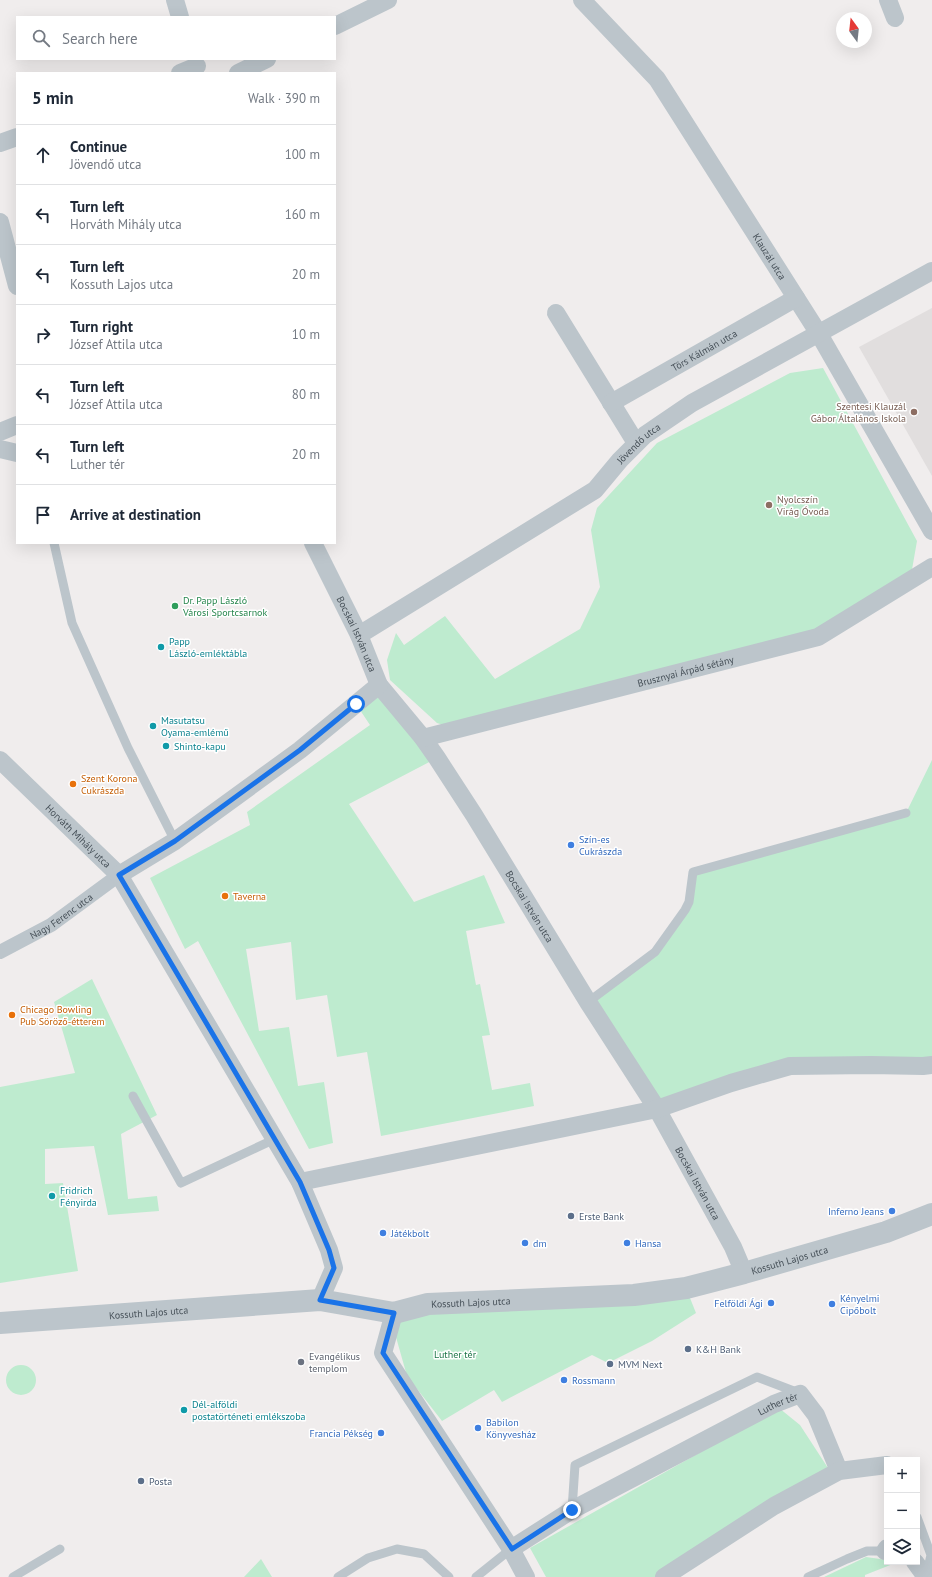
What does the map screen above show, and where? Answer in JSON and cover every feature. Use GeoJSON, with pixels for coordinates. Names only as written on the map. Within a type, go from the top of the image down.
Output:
{"type":"FeatureCollection","features":[{"type":"Feature","properties":{"kind":"street"},"geometry":{"type":"LineString","coordinates":[[175,0],[180,16]]}},
{"type":"Feature","properties":{"kind":"street"},"geometry":{"type":"LineString","coordinates":[[336,26],[388,0]]}},
{"type":"Feature","properties":{"kind":"street","name":"Klauzál utca"},"geometry":{"type":"LineString","coordinates":[[582,0],[657,79],[819,334],[932,532]]}},
{"type":"Feature","properties":{"kind":"street"},"geometry":{"type":"LineString","coordinates":[[888,0],[895,18]]}},
{"type":"Feature","properties":{"kind":"street"},"geometry":{"type":"LineString","coordinates":[[240,72],[265,60]]}},
{"type":"Feature","properties":{"kind":"street"},"geometry":{"type":"LineString","coordinates":[[182,72],[197,66]]}},
{"type":"Feature","properties":{"kind":"street"},"geometry":{"type":"LineString","coordinates":[[0,143],[16,136]]}},
{"type":"Feature","properties":{"kind":"street"},"geometry":{"type":"LineString","coordinates":[[0,222],[16,282]]}},
{"type":"Feature","properties":{"kind":"street","name":"Jövendő utca"},"geometry":{"type":"LineString","coordinates":[[359,635],[595,490],[636,443],[645,435],[692,403],[932,271]]}},
{"type":"Feature","properties":{"kind":"street","name":"Törs Kálmán utca"},"geometry":{"type":"LineString","coordinates":[[611,403],[796,298]]}},
{"type":"Feature","properties":{"kind":"street"},"geometry":{"type":"LineString","coordinates":[[556,312],[636,443]]}},
{"type":"Feature","properties":{"kind":"street"},"geometry":{"type":"LineString","coordinates":[[0,432],[16,425]]}},
{"type":"Feature","properties":{"kind":"street"},"geometry":{"type":"LineString","coordinates":[[0,449],[16,453]]}},
{"type":"Feature","properties":{"kind":"street","name":"Bocskai István utca"},"geometry":{"type":"LineString","coordinates":[[314,544],[359,635],[379,685],[424,738],[474,815],[588,1002],[657,1109],[730,1242],[744,1273]]}},
{"type":"Feature","properties":{"kind":"street","name":"Brusznyai Árpád sétány"},"geometry":{"type":"LineString","coordinates":[[424,738],[818,637],[932,567]]}},
{"type":"Feature","properties":{"kind":"street"},"geometry":{"type":"LineString","coordinates":[[119,875],[175,841],[300,750],[379,685]]}},
{"type":"Feature","properties":{"kind":"street","name":"Horváth Mihály utca"},"geometry":{"type":"LineString","coordinates":[[0,760],[119,875],[300,1182],[329,1250],[334,1268],[320,1300]]}},
{"type":"Feature","properties":{"kind":"street","name":"Nagy Ferenc utca"},"geometry":{"type":"LineString","coordinates":[[0,952],[51,925],[119,875]]}},
{"type":"Feature","properties":{"kind":"street"},"geometry":{"type":"LineString","coordinates":[[300,1182],[657,1109],[731,1083],[790,1066],[932,1065]]}},
{"type":"Feature","properties":{"kind":"street","name":"Kossuth Lajos utca"},"geometry":{"type":"LineString","coordinates":[[0,1323],[320,1300],[394,1313],[428,1304],[634,1295],[686,1288],[744,1273],[886,1232],[932,1214]]}},
{"type":"Feature","properties":{"kind":"street"},"geometry":{"type":"LineString","coordinates":[[394,1313],[383,1353],[512,1549],[526,1577]]}},
{"type":"Feature","properties":{"kind":"street","name":"Luther tér"},"geometry":{"type":"LineString","coordinates":[[512,1549],[572,1510],[774,1404],[800,1394],[816,1415],[838,1471]]}},
{"type":"Feature","properties":{"kind":"street"},"geometry":{"type":"LineString","coordinates":[[664,1577],[774,1506],[838,1471],[884,1465]]}},
{"type":"Feature","properties":{"kind":"street"},"geometry":{"type":"LineString","coordinates":[[917,1565],[926,1577]]}},
{"type":"Feature","properties":{"kind":"lane"},"geometry":{"type":"LineString","coordinates":[[54,544],[72,623],[128,748],[175,841]]}},
{"type":"Feature","properties":{"kind":"lane"},"geometry":{"type":"LineString","coordinates":[[588,1002],[655,952],[689,902],[693,872],[906,813]]}},
{"type":"Feature","properties":{"kind":"lane"},"geometry":{"type":"LineString","coordinates":[[133,1096],[181,1183],[275,1139]]}},
{"type":"Feature","properties":{"kind":"lane"},"geometry":{"type":"LineString","coordinates":[[572,1510],[575,1465],[757,1377],[800,1394]]}},
{"type":"Feature","properties":{"kind":"lane"},"geometry":{"type":"LineString","coordinates":[[920,1524],[932,1555],[926,1577]]}},
{"type":"Feature","properties":{"kind":"lane"},"geometry":{"type":"LineString","coordinates":[[13,1577],[60,1549]]}},
{"type":"Feature","properties":{"kind":"lane"},"geometry":{"type":"LineString","coordinates":[[338,1577],[368,1558],[397,1549],[424,1554],[449,1577]]}},
{"type":"Feature","properties":{"kind":"lane"},"geometry":{"type":"LineString","coordinates":[[476,1577],[512,1549]]}},
{"type":"Feature","properties":{"kind":"lane"},"geometry":{"type":"LineString","coordinates":[[808,1577],[867,1551],[884,1550]]}},
{"type":"Feature","properties":{"kind":"shaded area","name":"Szentesi Klauzál Gábor Általános Iskola"},"geometry":{"type":"Polygon","coordinates":[[[932,308],[932,476],[859,347],[932,308]]]}},
{"type":"Feature","properties":{"kind":"green space"},"geometry":{"type":"Polygon","coordinates":[[[823,368],[917,541],[910,581],[818,637],[456,729],[437,723],[390,680],[387,660],[396,633],[404,645],[445,616],[495,679],[580,629],[600,587],[591,530],[597,508],[657,443],[790,373],[823,368]]]}},
{"type":"Feature","properties":{"kind":"green space"},"geometry":{"type":"Polygon","coordinates":[[[379,685],[437,758],[349,804],[414,902],[484,875],[505,923],[466,931],[476,985],[480,984],[490,1035],[482,1036],[492,1090],[530,1083],[534,1106],[381,1136],[367,1052],[337,1057],[327,995],[296,1000],[291,942],[246,949],[259,1031],[289,1027],[298,1086],[324,1082],[333,1143],[309,1149],[198,941],[185,949],[150,878],[250,825],[247,812],[370,725],[356,704],[379,685]]]}},
{"type":"Feature","properties":{"kind":"green space"},"geometry":{"type":"Polygon","coordinates":[[[932,760],[932,1065],[790,1066],[657,1109],[588,1002],[655,952],[685,910],[693,872],[906,813],[932,760]]]}},
{"type":"Feature","properties":{"kind":"green space"},"geometry":{"type":"Polygon","coordinates":[[[92,979],[157,1115],[121,1134],[128,1199],[157,1196],[159,1211],[108,1215],[94,1146],[45,1149],[45,1184],[63,1183],[78,1271],[0,1283],[0,1087],[75,1073],[54,1002],[92,979]]]}},
{"type":"Feature","properties":{"kind":"green space","name":"Luther tér"},"geometry":{"type":"Polygon","coordinates":[[[686,1288],[696,1313],[652,1341],[608,1363],[592,1355],[502,1402],[494,1390],[442,1421],[407,1376],[392,1323],[428,1304],[686,1288]]]}},
{"type":"Feature","properties":{"kind":"green space"},"geometry":{"type":"Polygon","coordinates":[[[21,1365],[32,1369],[36,1380],[32,1391],[21,1395],[10,1391],[6,1380],[10,1369],[21,1365]]]}},
{"type":"Feature","properties":{"kind":"green space"},"geometry":{"type":"Polygon","coordinates":[[[779,1408],[800,1425],[828,1468],[659,1577],[546,1577],[530,1548],[779,1408]]]}},
{"type":"Feature","properties":{"kind":"green space"},"geometry":{"type":"Polygon","coordinates":[[[866,1557],[884,1560],[884,1565],[890,1565],[865,1575],[865,1577],[824,1577],[866,1557]]]}},
{"type":"Feature","properties":{"kind":"green space"},"geometry":{"type":"Polygon","coordinates":[[[261,1559],[272,1577],[244,1577],[261,1559]]]}},
{"type":"Feature","properties":{"kind":"place","name":"Szentesi Klauzál Gábor Általános Iskola"},"geometry":{"type":"Point","coordinates":[914,412]}},
{"type":"Feature","properties":{"kind":"place","name":"Nyolcszín Virág Óvoda"},"geometry":{"type":"Point","coordinates":[769,505]}},
{"type":"Feature","properties":{"kind":"place","name":"Dr. Papp László Városi Sportcsarnok"},"geometry":{"type":"Point","coordinates":[175,606]}},
{"type":"Feature","properties":{"kind":"place","name":"Papp László-emléktábla"},"geometry":{"type":"Point","coordinates":[161,647]}},
{"type":"Feature","properties":{"kind":"place","name":"Masutatsu Oyama-emlémű"},"geometry":{"type":"Point","coordinates":[153,726]}},
{"type":"Feature","properties":{"kind":"place","name":"Shinto-kapu"},"geometry":{"type":"Point","coordinates":[166,746]}},
{"type":"Feature","properties":{"kind":"place","name":"Szent Korona Cukrászda"},"geometry":{"type":"Point","coordinates":[73,784]}},
{"type":"Feature","properties":{"kind":"place","name":"Szín-es Cukrászda"},"geometry":{"type":"Point","coordinates":[571,845]}},
{"type":"Feature","properties":{"kind":"place","name":"Taverna"},"geometry":{"type":"Point","coordinates":[225,896]}},
{"type":"Feature","properties":{"kind":"place","name":"Chicago Bowling Pub Söröző-étterem"},"geometry":{"type":"Point","coordinates":[12,1015]}},
{"type":"Feature","properties":{"kind":"place","name":"Fridrich Fényirda"},"geometry":{"type":"Point","coordinates":[52,1196]}},
{"type":"Feature","properties":{"kind":"place","name":"Inferno Jeans"},"geometry":{"type":"Point","coordinates":[892,1211]}},
{"type":"Feature","properties":{"kind":"place","name":"Erste Bank"},"geometry":{"type":"Point","coordinates":[571,1216]}},
{"type":"Feature","properties":{"kind":"place","name":"Játékbolt"},"geometry":{"type":"Point","coordinates":[383,1233]}},
{"type":"Feature","properties":{"kind":"place","name":"dm"},"geometry":{"type":"Point","coordinates":[525,1243]}},
{"type":"Feature","properties":{"kind":"place","name":"Hansa"},"geometry":{"type":"Point","coordinates":[627,1243]}},
{"type":"Feature","properties":{"kind":"place","name":"Felföldi Ági"},"geometry":{"type":"Point","coordinates":[771,1303]}},
{"type":"Feature","properties":{"kind":"place","name":"Kényelmi Cipőbolt"},"geometry":{"type":"Point","coordinates":[832,1304]}},
{"type":"Feature","properties":{"kind":"place","name":"K&H Bank"},"geometry":{"type":"Point","coordinates":[688,1349]}},
{"type":"Feature","properties":{"kind":"place","name":"Evangélikus templom"},"geometry":{"type":"Point","coordinates":[301,1362]}},
{"type":"Feature","properties":{"kind":"place","name":"MVM Next"},"geometry":{"type":"Point","coordinates":[610,1364]}},
{"type":"Feature","properties":{"kind":"place","name":"Rossmann"},"geometry":{"type":"Point","coordinates":[564,1380]}},
{"type":"Feature","properties":{"kind":"place","name":"Dél-alföldi postatörténeti emlékszoba"},"geometry":{"type":"Point","coordinates":[184,1410]}},
{"type":"Feature","properties":{"kind":"place","name":"Babilon Könyvesház"},"geometry":{"type":"Point","coordinates":[478,1428]}},
{"type":"Feature","properties":{"kind":"place","name":"Francia Pékség"},"geometry":{"type":"Point","coordinates":[381,1433]}},
{"type":"Feature","properties":{"kind":"place","name":"Posta"},"geometry":{"type":"Point","coordinates":[141,1481]}},
{"type":"Feature","properties":{"kind":"route"},"geometry":{"type":"LineString","coordinates":[[356,704],[300,750],[175,841],[119,875],[300,1182],[329,1250],[334,1268],[320,1300],[394,1313],[383,1353],[512,1549],[572,1510]]}}]}
